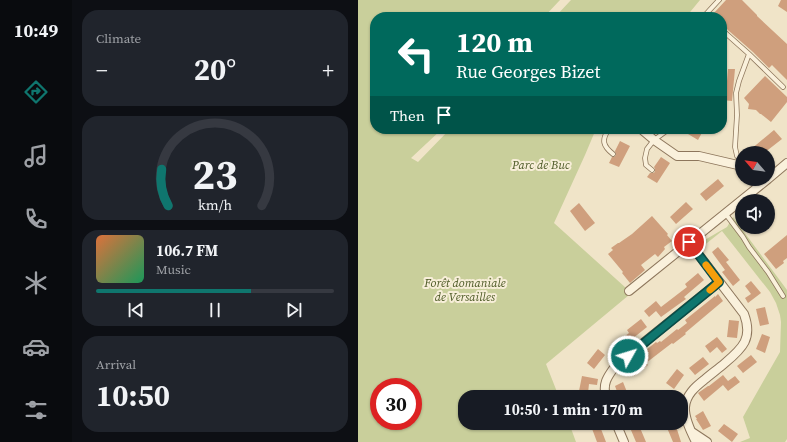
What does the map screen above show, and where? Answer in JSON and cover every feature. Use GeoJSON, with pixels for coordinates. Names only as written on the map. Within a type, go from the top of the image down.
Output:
{"type":"FeatureCollection","features":[{"type":"Feature","properties":{"kind":"street"},"geometry":{"type":"LineString","coordinates":[[647,134],[677,156],[699,156],[735,164]]}},
{"type":"Feature","properties":{"kind":"street"},"geometry":{"type":"LineString","coordinates":[[775,172],[787,164]]}},
{"type":"Feature","properties":{"kind":"street"},"geometry":{"type":"LineString","coordinates":[[629,291],[757,186]]}},
{"type":"Feature","properties":{"kind":"street"},"geometry":{"type":"LineString","coordinates":[[689,242],[744,314],[748,323],[744,345],[737,353],[695,387],[688,397],[685,407],[687,421],[696,442]]}},
{"type":"Feature","properties":{"kind":"street"},"geometry":{"type":"LineString","coordinates":[[605,390],[607,377],[616,365],[719,282]]}},
{"type":"Feature","properties":{"kind":"street"},"geometry":{"type":"LineString","coordinates":[[619,430],[624,442]]}},
{"type":"Feature","properties":{"kind":"street"},"geometry":{"type":"LineString","coordinates":[[692,432],[707,442]]}},
{"type":"Feature","properties":{"kind":"lane"},"geometry":{"type":"LineString","coordinates":[[708,12],[719,0]]}},
{"type":"Feature","properties":{"kind":"lane"},"geometry":{"type":"LineString","coordinates":[[727,34],[783,87]]}},
{"type":"Feature","properties":{"kind":"lane"},"geometry":{"type":"LineString","coordinates":[[735,146],[737,115],[736,93],[749,54]]}},
{"type":"Feature","properties":{"kind":"lane"},"geometry":{"type":"LineString","coordinates":[[606,134],[604,141],[606,148],[613,154]]}},
{"type":"Feature","properties":{"kind":"lane"},"geometry":{"type":"LineString","coordinates":[[652,170],[646,165],[645,158],[647,149],[654,140],[662,134]]}},
{"type":"Feature","properties":{"kind":"lane"},"geometry":{"type":"LineString","coordinates":[[725,213],[768,272],[783,296]]}},
{"type":"Feature","properties":{"kind":"green space","name":"Forêt domaniale de Versailles"},"geometry":{"type":"Polygon","coordinates":[[[358,0],[560,0],[549,12],[370,12],[370,134],[437,134],[411,158],[418,162],[445,134],[594,134],[554,223],[626,288],[629,295],[546,364],[556,390],[458,390],[458,430],[572,430],[576,442],[358,442],[358,0]]]}},
{"type":"Feature","properties":{"kind":"green space"},"geometry":{"type":"Polygon","coordinates":[[[571,0],[700,0],[690,12],[560,12],[571,0]]]}},
{"type":"Feature","properties":{"kind":"green space"},"geometry":{"type":"Polygon","coordinates":[[[733,217],[735,220],[735,234],[746,234],[787,290],[787,439],[785,442],[740,442],[750,438],[743,417],[780,352],[781,322],[776,303],[770,292],[722,231],[702,247],[703,241],[727,227],[733,217]]]}},
{"type":"Feature","properties":{"kind":"building"},"geometry":{"type":"Polygon","coordinates":[[[726,0],[742,0],[787,44],[787,80],[772,65],[769,68],[727,29],[727,12],[715,12],[726,0]]]}},
{"type":"Feature","properties":{"kind":"building"},"geometry":{"type":"Polygon","coordinates":[[[781,0],[787,0],[787,12],[778,6],[781,0]]]}},
{"type":"Feature","properties":{"kind":"building"},"geometry":{"type":"Polygon","coordinates":[[[728,69],[735,69],[732,101],[727,100],[728,69]]]}},
{"type":"Feature","properties":{"kind":"building"},"geometry":{"type":"Polygon","coordinates":[[[765,76],[787,97],[787,102],[771,122],[756,110],[748,109],[749,104],[744,98],[765,76]]]}},
{"type":"Feature","properties":{"kind":"building"},"geometry":{"type":"Polygon","coordinates":[[[774,130],[782,139],[773,146],[755,146],[774,130]]]}},
{"type":"Feature","properties":{"kind":"building"},"geometry":{"type":"Polygon","coordinates":[[[688,134],[701,134],[698,140],[688,134]]]}},
{"type":"Feature","properties":{"kind":"building"},"geometry":{"type":"Polygon","coordinates":[[[620,141],[630,146],[619,167],[609,163],[612,157],[616,155],[615,151],[620,141]]]}},
{"type":"Feature","properties":{"kind":"building"},"geometry":{"type":"Polygon","coordinates":[[[661,157],[670,163],[657,183],[647,177],[650,173],[655,172],[654,167],[661,157]]]}},
{"type":"Feature","properties":{"kind":"building"},"geometry":{"type":"Polygon","coordinates":[[[718,179],[724,186],[706,201],[700,194],[718,179]]]}},
{"type":"Feature","properties":{"kind":"building"},"geometry":{"type":"Polygon","coordinates":[[[686,202],[693,209],[676,224],[670,217],[686,202]]]}},
{"type":"Feature","properties":{"kind":"building"},"geometry":{"type":"Polygon","coordinates":[[[579,203],[595,223],[585,231],[570,211],[579,203]]]}},
{"type":"Feature","properties":{"kind":"building"},"geometry":{"type":"Polygon","coordinates":[[[652,216],[668,234],[667,235],[672,241],[664,247],[665,249],[658,257],[655,254],[641,265],[645,270],[630,283],[608,254],[613,250],[611,248],[632,234],[652,216]]]}},
{"type":"Feature","properties":{"kind":"building"},"geometry":{"type":"Polygon","coordinates":[[[787,235],[787,258],[783,261],[784,263],[776,269],[764,254],[787,235]]]}},
{"type":"Feature","properties":{"kind":"building"},"geometry":{"type":"Polygon","coordinates":[[[718,247],[729,260],[726,262],[740,280],[733,286],[722,272],[725,270],[712,252],[718,247]]]}},
{"type":"Feature","properties":{"kind":"building"},"geometry":{"type":"Polygon","coordinates":[[[698,273],[704,280],[684,297],[686,299],[661,317],[656,311],[649,317],[644,311],[656,301],[661,307],[687,287],[685,284],[698,273]]]}},
{"type":"Feature","properties":{"kind":"building"},"geometry":{"type":"Polygon","coordinates":[[[751,281],[761,293],[748,303],[745,298],[751,294],[745,286],[751,281]]]}},
{"type":"Feature","properties":{"kind":"building"},"geometry":{"type":"Polygon","coordinates":[[[718,294],[723,301],[685,333],[686,334],[646,363],[648,365],[634,376],[629,369],[649,353],[646,350],[656,342],[661,342],[687,323],[685,320],[718,294]]]}},
{"type":"Feature","properties":{"kind":"building"},"geometry":{"type":"Polygon","coordinates":[[[765,307],[769,324],[760,326],[756,309],[765,307]]]}},
{"type":"Feature","properties":{"kind":"building"},"geometry":{"type":"Polygon","coordinates":[[[641,319],[647,327],[627,343],[628,345],[619,353],[618,352],[615,354],[610,348],[629,333],[627,330],[641,319]]]}},
{"type":"Feature","properties":{"kind":"building"},"geometry":{"type":"Polygon","coordinates":[[[729,320],[739,321],[737,338],[727,337],[729,320]]]}},
{"type":"Feature","properties":{"kind":"building"},"geometry":{"type":"Polygon","coordinates":[[[762,334],[770,337],[765,353],[756,349],[762,334]]]}},
{"type":"Feature","properties":{"kind":"building"},"geometry":{"type":"Polygon","coordinates":[[[717,337],[727,349],[722,353],[717,347],[710,353],[705,346],[717,337]]]}},
{"type":"Feature","properties":{"kind":"building"},"geometry":{"type":"Polygon","coordinates":[[[598,349],[605,355],[594,369],[587,363],[598,349]]]}},
{"type":"Feature","properties":{"kind":"building"},"geometry":{"type":"Polygon","coordinates":[[[751,355],[757,362],[743,373],[737,366],[751,355]]]}},
{"type":"Feature","properties":{"kind":"building"},"geometry":{"type":"Polygon","coordinates":[[[703,357],[709,364],[695,375],[689,368],[703,357]]]}},
{"type":"Feature","properties":{"kind":"building"},"geometry":{"type":"Polygon","coordinates":[[[677,369],[684,375],[674,389],[666,383],[677,369]]]}},
{"type":"Feature","properties":{"kind":"building"},"geometry":{"type":"Polygon","coordinates":[[[723,375],[728,381],[735,376],[740,382],[728,391],[723,385],[704,401],[698,393],[723,375]]]}},
{"type":"Feature","properties":{"kind":"building"},"geometry":{"type":"Polygon","coordinates":[[[582,376],[598,379],[597,385],[589,384],[588,390],[579,390],[582,376]]]}},
{"type":"Feature","properties":{"kind":"building"},"geometry":{"type":"Polygon","coordinates":[[[623,382],[626,390],[616,390],[615,386],[623,382]]]}},
{"type":"Feature","properties":{"kind":"building"},"geometry":{"type":"Polygon","coordinates":[[[703,411],[711,426],[703,430],[695,416],[703,411]]]}},
{"type":"Feature","properties":{"kind":"building"},"geometry":{"type":"Polygon","coordinates":[[[724,424],[738,434],[732,442],[718,431],[724,424]]]}},
{"type":"Feature","properties":{"kind":"building"},"geometry":{"type":"Polygon","coordinates":[[[592,430],[601,430],[606,442],[597,442],[592,430]]]}},
{"type":"Feature","properties":{"kind":"building"},"geometry":{"type":"Polygon","coordinates":[[[631,430],[641,430],[646,442],[636,442],[631,430]]]}},
{"type":"Feature","properties":{"kind":"building"},"geometry":{"type":"Polygon","coordinates":[[[668,430],[677,430],[681,442],[673,442],[668,430]]]}},
{"type":"Feature","properties":{"kind":"slow traffic"},"geometry":{"type":"LineString","coordinates":[[706,265],[719,282],[710,290]]}},
{"type":"Feature","properties":{"kind":"route"},"geometry":{"type":"LineString","coordinates":[[628,356],[719,282],[689,242]]}},
{"type":"Feature","properties":{"kind":"park label","name":"Parc de Buc"},"geometry":{"type":"Point","coordinates":[541,165]}}]}
